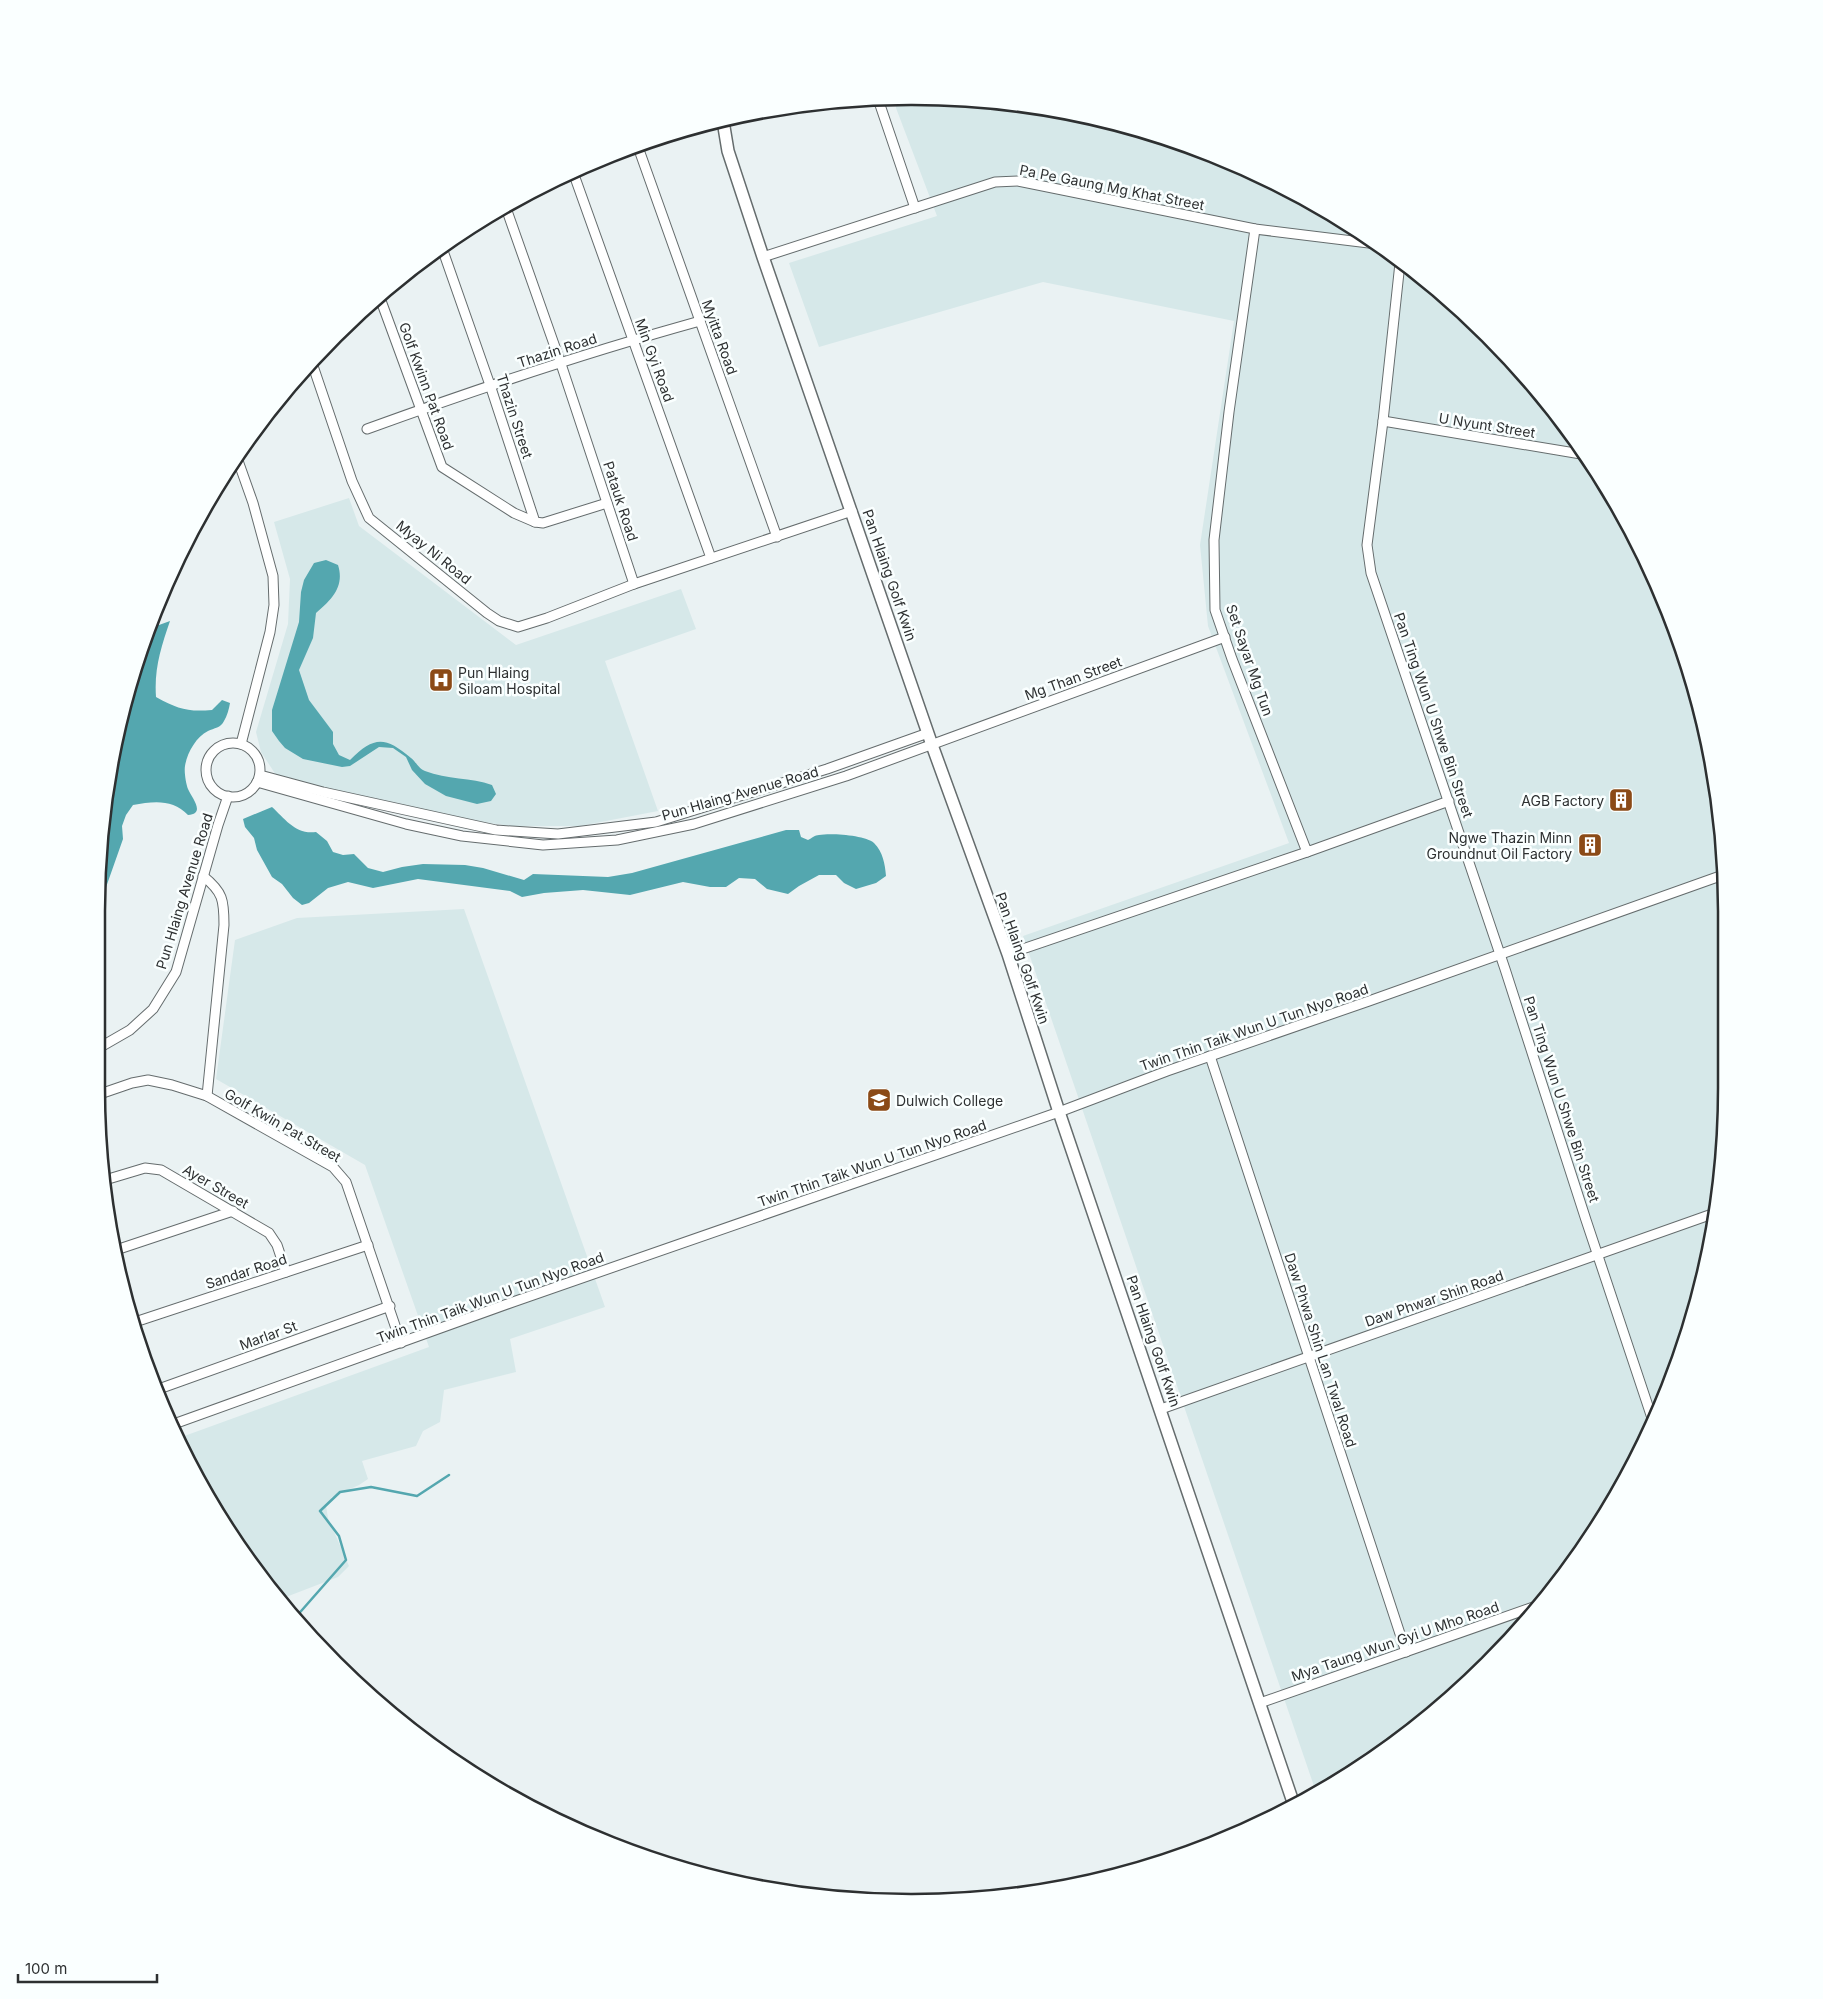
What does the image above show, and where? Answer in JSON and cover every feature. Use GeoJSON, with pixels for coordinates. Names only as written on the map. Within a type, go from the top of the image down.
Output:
{"type":"FeatureCollection","features":[{"type":"Feature","properties":{"kind":"street"},"geometry":{"type":"LineString","coordinates":[[880,106],[915,208]]}},
{"type":"Feature","properties":{"kind":"street","name":"Pan Hlaing Golf Kwin"},"geometry":{"type":"LineString","coordinates":[[724,127],[728,151],[763,258],[932,745],[1008,954],[1059,1112],[1292,1798]]}},
{"type":"Feature","properties":{"kind":"street","name":"Myitta Road"},"geometry":{"type":"LineString","coordinates":[[640,152],[777,537]]}},
{"type":"Feature","properties":{"kind":"street","name":"Min Gyi Road"},"geometry":{"type":"LineString","coordinates":[[575,179],[711,558]]}},
{"type":"Feature","properties":{"kind":"street","name":"Pa Pe Gaung Mg Khat Street"},"geometry":{"type":"LineString","coordinates":[[763,258],[995,182],[1018,181],[1255,229],[1362,242]]}},
{"type":"Feature","properties":{"kind":"street","name":"Patauk Road"},"geometry":{"type":"LineString","coordinates":[[508,213],[561,364],[634,584]]}},
{"type":"Feature","properties":{"kind":"street","name":"Set Sayar Mg Tun"},"geometry":{"type":"LineString","coordinates":[[1255,229],[1229,412],[1214,540],[1216,610],[1307,852]]}},
{"type":"Feature","properties":{"kind":"street","name":"Thazin Street"},"geometry":{"type":"LineString","coordinates":[[444,255],[535,522]]}},
{"type":"Feature","properties":{"kind":"street","name":"Pan Ting Wun U Shwe Bin Street"},"geometry":{"type":"LineString","coordinates":[[1399,270],[1367,545],[1371,573],[1500,954],[1650,1412]]}},
{"type":"Feature","properties":{"kind":"street","name":"Golf Kwinn Pat Road"},"geometry":{"type":"LineString","coordinates":[[382,303],[442,467],[514,514],[535,522]]}},
{"type":"Feature","properties":{"kind":"street","name":"Thazin Road"},"geometry":{"type":"LineString","coordinates":[[367,429],[490,385],[700,321]]}},
{"type":"Feature","properties":{"kind":"street","name":"Myay Ni Road"},"geometry":{"type":"LineString","coordinates":[[314,370],[352,481],[369,518],[487,613],[499,621],[518,627],[547,618],[634,584]]}},
{"type":"Feature","properties":{"kind":"street","name":"U Nyunt Street"},"geometry":{"type":"LineString","coordinates":[[1383,421],[1575,453]]}},
{"type":"Feature","properties":{"kind":"street"},"geometry":{"type":"LineString","coordinates":[[240,465],[253,502],[273,576],[274,605],[270,632],[241,744]]}},
{"type":"Feature","properties":{"kind":"street"},"geometry":{"type":"LineString","coordinates":[[535,522],[543,523],[607,503]]}},
{"type":"Feature","properties":{"kind":"street"},"geometry":{"type":"LineString","coordinates":[[634,584],[852,511]]}},
{"type":"Feature","properties":{"kind":"street","name":"Mg Than Street"},"geometry":{"type":"LineString","coordinates":[[932,745],[1225,637]]}},
{"type":"Feature","properties":{"kind":"street","name":"Pun Hlaing Avenue Road"},"geometry":{"type":"LineString","coordinates":[[259,778],[489,828],[526,833],[558,834],[656,822],[827,769],[928,733]]}},
{"type":"Feature","properties":{"kind":"street"},"geometry":{"type":"LineString","coordinates":[[241,744],[257,756],[260,765],[259,778],[246,794],[234,797],[223,796],[214,790],[208,781],[206,766],[209,756],[219,746],[241,744]]}},
{"type":"Feature","properties":{"kind":"street","name":"Pun Hlaing Avenue Road"},"geometry":{"type":"LineString","coordinates":[[259,778],[406,824],[462,836],[552,844],[617,840],[694,824],[846,776],[932,745]]}},
{"type":"Feature","properties":{"kind":"street","name":"Pun Hlaing Avenue Road"},"geometry":{"type":"LineString","coordinates":[[105,1044],[130,1030],[153,1009],[176,972],[228,796]]}},
{"type":"Feature","properties":{"kind":"street"},"geometry":{"type":"LineString","coordinates":[[1008,954],[1449,802]]}},
{"type":"Feature","properties":{"kind":"street"},"geometry":{"type":"LineString","coordinates":[[203,876],[217,887],[224,903],[224,925],[207,1096]]}},
{"type":"Feature","properties":{"kind":"street","name":"Twin Thin Taik Wun U Tun Nyo Road"},"geometry":{"type":"LineString","coordinates":[[178,1422],[1059,1112],[1210,1056],[1717,877]]}},
{"type":"Feature","properties":{"kind":"street","name":"Daw Phwa Shin Lan Twal Road"},"geometry":{"type":"LineString","coordinates":[[1210,1056],[1406,1652]]}},
{"type":"Feature","properties":{"kind":"street","name":"Golf Kwin Pat Street"},"geometry":{"type":"LineString","coordinates":[[105,1093],[132,1083],[148,1080],[207,1096],[333,1167],[346,1182],[390,1306],[401,1343]]}},
{"type":"Feature","properties":{"kind":"street","name":"Ayer Street"},"geometry":{"type":"LineString","coordinates":[[111,1178],[145,1168],[161,1170],[268,1233],[277,1245],[286,1272]]}},
{"type":"Feature","properties":{"kind":"street"},"geometry":{"type":"LineString","coordinates":[[121,1248],[233,1211]]}},
{"type":"Feature","properties":{"kind":"street","name":"Daw Phwar Shin Road"},"geometry":{"type":"LineString","coordinates":[[1161,1409],[1707,1216]]}},
{"type":"Feature","properties":{"kind":"street","name":"Sandar Road"},"geometry":{"type":"LineString","coordinates":[[140,1320],[368,1245]]}},
{"type":"Feature","properties":{"kind":"street","name":"Marlar St"},"geometry":{"type":"LineString","coordinates":[[163,1388],[390,1306]]}},
{"type":"Feature","properties":{"kind":"street","name":"Mya Taung Wun Gyi U Mho Road"},"geometry":{"type":"LineString","coordinates":[[1260,1703],[1526,1609]]}},
{"type":"Feature","properties":{"kind":"shaded area"},"geometry":{"type":"Polygon","coordinates":[[[912,105],[1017,112],[1069,120],[1120,132],[1171,148],[1220,166],[1268,188],[1315,213],[1360,241],[1402,272],[1443,305],[1482,341],[1518,380],[1582,463],[1610,508],[1635,555],[1657,603],[1691,703],[1703,754],[1711,806],[1716,859],[1718,912],[1718,1088],[1711,1193],[1703,1245],[1691,1296],[1675,1347],[1657,1396],[1635,1444],[1610,1491],[1582,1536],[1518,1619],[1482,1658],[1443,1694],[1360,1758],[1314,1786],[1023,936],[1289,843],[1208,626],[1200,545],[1234,321],[1043,282],[819,347],[789,263],[937,216],[896,106],[912,105]]]}},
{"type":"Feature","properties":{"kind":"shaded area","name":"Pun Hlaing Siloam Hospital"},"geometry":{"type":"Polygon","coordinates":[[[349,498],[359,526],[516,645],[681,589],[696,629],[605,661],[658,811],[580,826],[512,826],[467,820],[350,794],[276,775],[261,752],[256,732],[288,624],[290,579],[274,522],[349,498]]]}},
{"type":"Feature","properties":{"kind":"shaded area"},"geometry":{"type":"Polygon","coordinates":[[[464,909],[605,1307],[510,1339],[516,1372],[444,1390],[440,1422],[423,1431],[416,1446],[362,1461],[368,1479],[332,1497],[326,1506],[328,1518],[349,1566],[338,1577],[287,1597],[241,1536],[213,1491],[184,1436],[429,1347],[365,1165],[216,1079],[235,940],[297,918],[464,909]]]}},
{"type":"Feature","properties":{"kind":"water"},"geometry":{"type":"Polygon","coordinates":[[[326,560],[338,565],[340,580],[331,598],[316,613],[313,638],[299,670],[309,700],[333,732],[333,744],[339,755],[350,760],[366,746],[380,742],[387,743],[402,751],[425,771],[492,785],[496,794],[491,801],[477,804],[446,796],[425,784],[412,770],[406,757],[393,748],[379,747],[350,766],[342,767],[303,759],[285,748],[272,731],[272,710],[299,622],[301,592],[304,580],[314,563],[326,560]]]}},
{"type":"Feature","properties":{"kind":"water"},"geometry":{"type":"Polygon","coordinates":[[[170,621],[159,658],[156,677],[156,697],[177,707],[189,710],[212,710],[222,700],[230,703],[229,708],[223,723],[200,737],[190,751],[186,761],[186,781],[196,805],[196,812],[188,815],[176,806],[163,802],[133,805],[126,815],[122,826],[123,839],[106,887],[112,806],[120,754],[132,703],[148,652],[159,625],[170,621]]]}},
{"type":"Feature","properties":{"kind":"water"},"geometry":{"type":"Polygon","coordinates":[[[272,807],[297,829],[316,832],[327,841],[333,852],[343,855],[354,854],[368,868],[383,872],[423,864],[465,865],[483,868],[524,880],[533,874],[608,877],[632,873],[786,830],[799,830],[801,837],[808,840],[818,835],[831,834],[856,836],[870,840],[881,854],[886,876],[876,883],[856,889],[844,883],[836,875],[819,875],[788,894],[767,889],[755,879],[739,878],[726,887],[710,887],[683,882],[630,895],[583,890],[522,897],[510,891],[418,879],[373,888],[348,882],[328,888],[309,903],[302,905],[293,898],[282,884],[272,877],[257,850],[254,838],[245,827],[243,819],[272,807]]]}},
{"type":"Feature","properties":{"kind":"waterway"},"geometry":{"type":"LineString","coordinates":[[300,1613],[346,1560],[339,1536],[320,1511],[340,1492],[371,1487],[417,1496],[449,1475]]}},
{"type":"Feature","properties":{"kind":"place","name":"Pun Hlaing Siloam Hospital"},"geometry":{"type":"Point","coordinates":[441,680]}},
{"type":"Feature","properties":{"kind":"place","name":"AGB Factory"},"geometry":{"type":"Point","coordinates":[1621,800]}},
{"type":"Feature","properties":{"kind":"place","name":"Ngwe Thazin Minn Groundnut Oil Factory"},"geometry":{"type":"Point","coordinates":[1590,845]}},
{"type":"Feature","properties":{"kind":"place","name":"Dulwich College"},"geometry":{"type":"Point","coordinates":[879,1100]}}]}
